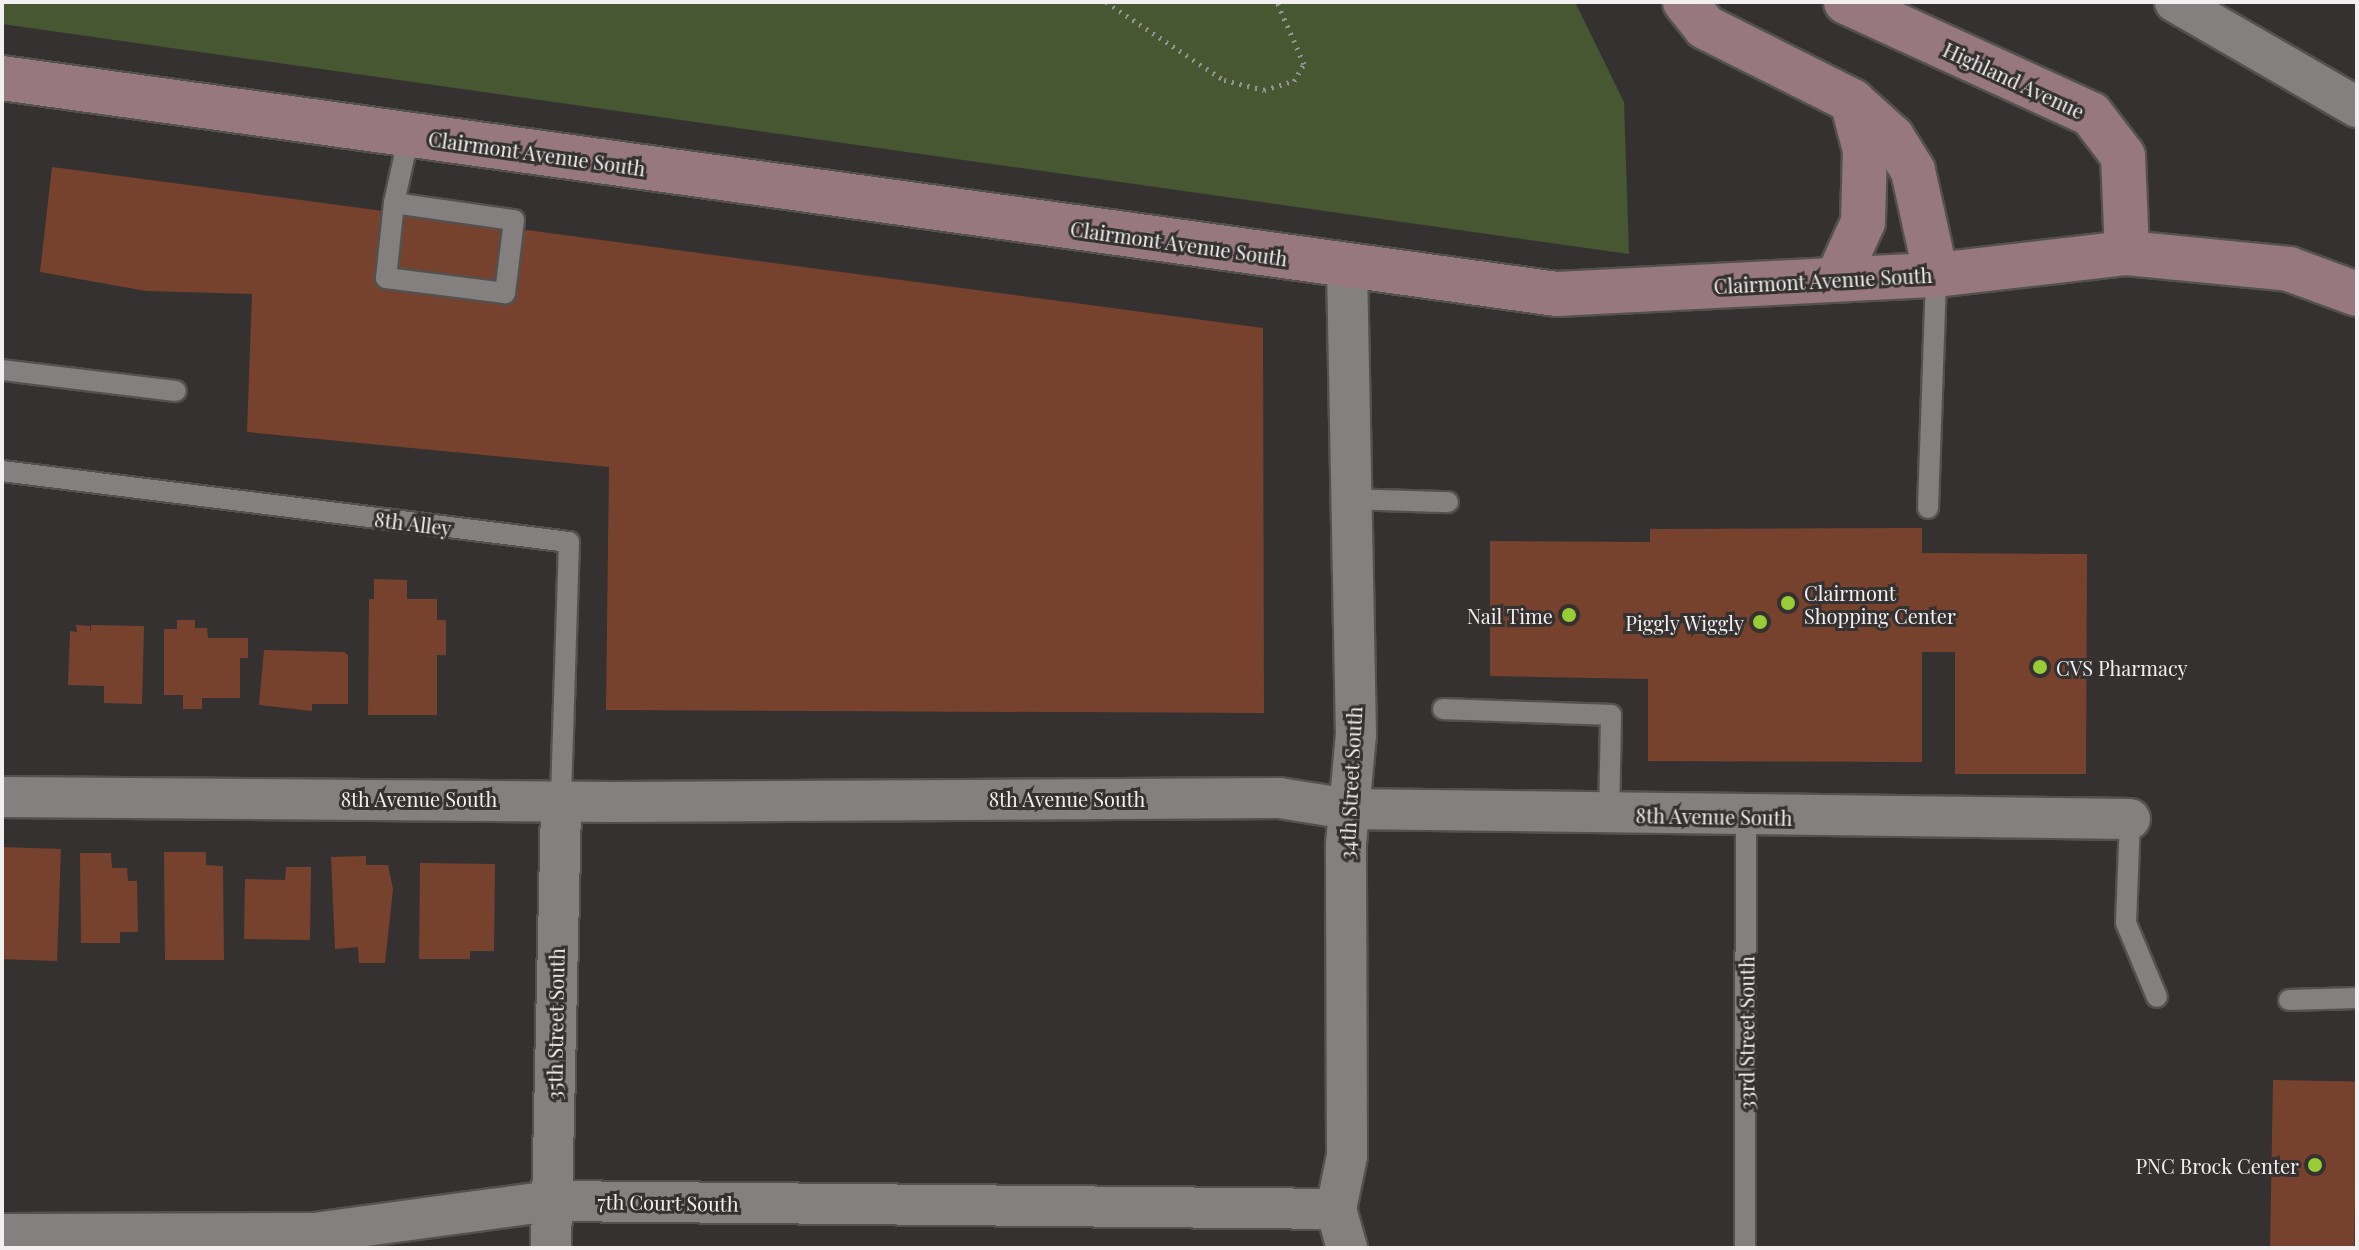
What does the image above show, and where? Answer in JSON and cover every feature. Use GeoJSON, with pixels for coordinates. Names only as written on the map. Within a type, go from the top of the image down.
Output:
{"type":"FeatureCollection","features":[{"type":"Feature","properties":{"kind":"street"},"geometry":{"type":"LineString","coordinates":[[1685,2],[1705,27],[1852,101],[1892,137],[1913,171],[1936,275]]}},
{"type":"Feature","properties":{"kind":"street","name":"Highland Avenue"},"geometry":{"type":"LineString","coordinates":[[1846,2],[2091,114],[2123,156],[2127,253]]}},
{"type":"Feature","properties":{"kind":"street"},"geometry":{"type":"LineString","coordinates":[[2175,2],[2357,107]]}},
{"type":"Feature","properties":{"kind":"street","name":"Clairmont Avenue South"},"geometry":{"type":"LineString","coordinates":[[2,78],[1557,294],[1838,277],[1936,275],[2127,253],[2289,269],[2357,294]]}},
{"type":"Feature","properties":{"kind":"street"},"geometry":{"type":"LineString","coordinates":[[1838,277],[1863,222],[1865,150],[1852,101]]}},
{"type":"Feature","properties":{"kind":"street","name":"34th Street South"},"geometry":{"type":"LineString","coordinates":[[1347,266],[1356,735],[1349,809],[1347,1156],[1336,1209],[1347,1248]]}},
{"type":"Feature","properties":{"kind":"street","name":"8th Avenue South"},"geometry":{"type":"LineString","coordinates":[[2,797],[561,800],[1279,798],[1349,809],[1746,818],[2130,819]]}},
{"type":"Feature","properties":{"kind":"street","name":"35th Street South"},"geometry":{"type":"LineString","coordinates":[[551,1248],[561,800]]}},
{"type":"Feature","properties":{"kind":"street","name":"7th Court South"},"geometry":{"type":"LineString","coordinates":[[2,1234],[314,1233],[551,1201],[1336,1209]]}},
{"type":"Feature","properties":{"kind":"lane"},"geometry":{"type":"LineString","coordinates":[[394,203],[514,220],[505,293],[386,278],[394,203],[409,135]]}},
{"type":"Feature","properties":{"kind":"lane"},"geometry":{"type":"LineString","coordinates":[[1928,508],[1936,275]]}},
{"type":"Feature","properties":{"kind":"lane"},"geometry":{"type":"LineString","coordinates":[[2,370],[176,391]]}},
{"type":"Feature","properties":{"kind":"lane","name":"8th Alley"},"geometry":{"type":"LineString","coordinates":[[2,471],[569,542],[561,800]]}},
{"type":"Feature","properties":{"kind":"lane"},"geometry":{"type":"LineString","coordinates":[[1350,499],[1448,502]]}},
{"type":"Feature","properties":{"kind":"lane"},"geometry":{"type":"LineString","coordinates":[[1443,709],[1611,715],[1609,815]]}},
{"type":"Feature","properties":{"kind":"lane","name":"33rd Street South"},"geometry":{"type":"LineString","coordinates":[[1745,1248],[1746,818]]}},
{"type":"Feature","properties":{"kind":"lane"},"geometry":{"type":"LineString","coordinates":[[2130,819],[2126,923],[2157,997]]}},
{"type":"Feature","properties":{"kind":"lane"},"geometry":{"type":"LineString","coordinates":[[2289,1000],[2357,998]]}},
{"type":"Feature","properties":{"kind":"path"},"geometry":{"type":"LineString","coordinates":[[1106,2],[1224,80],[1264,90],[1294,81],[1304,64],[1277,2]]}},
{"type":"Feature","properties":{"kind":"green space"},"geometry":{"type":"Polygon","coordinates":[[[2,2],[1575,2],[1624,102],[1629,254],[2,24],[2,2]]]}},
{"type":"Feature","properties":{"kind":"building"},"geometry":{"type":"Polygon","coordinates":[[[52,167],[1263,328],[1264,713],[606,710],[609,467],[247,432],[252,294],[146,291],[40,272],[52,167]]]}},
{"type":"Feature","properties":{"kind":"building","name":"Clairmont Shopping Center"},"geometry":{"type":"Polygon","coordinates":[[[1922,528],[1922,553],[2087,554],[2086,774],[1955,774],[1955,652],[1922,652],[1922,762],[1648,761],[1648,679],[1490,676],[1490,541],[1650,542],[1650,529],[1922,528]]]}},
{"type":"Feature","properties":{"kind":"building"},"geometry":{"type":"Polygon","coordinates":[[[374,579],[407,580],[407,599],[437,599],[437,620],[446,620],[446,655],[437,655],[437,715],[368,715],[369,599],[374,599],[374,579]]]}},
{"type":"Feature","properties":{"kind":"building"},"geometry":{"type":"Polygon","coordinates":[[[177,620],[195,620],[195,628],[207,628],[208,638],[248,638],[248,658],[240,658],[240,698],[202,698],[202,709],[183,709],[183,695],[164,695],[164,629],[177,629],[177,620]]]}},
{"type":"Feature","properties":{"kind":"building"},"geometry":{"type":"Polygon","coordinates":[[[76,625],[90,626],[90,637],[91,625],[144,626],[142,704],[104,703],[104,686],[68,685],[70,631],[77,632],[76,625]]]}},
{"type":"Feature","properties":{"kind":"building"},"geometry":{"type":"Polygon","coordinates":[[[264,650],[344,652],[348,655],[348,704],[312,704],[312,711],[259,705],[264,650]]]}},
{"type":"Feature","properties":{"kind":"building"},"geometry":{"type":"Polygon","coordinates":[[[2,847],[61,849],[57,961],[2,959],[2,847]]]}},
{"type":"Feature","properties":{"kind":"building"},"geometry":{"type":"Polygon","coordinates":[[[164,852],[206,852],[206,865],[223,866],[224,960],[165,960],[164,852]]]}},
{"type":"Feature","properties":{"kind":"building"},"geometry":{"type":"Polygon","coordinates":[[[80,853],[111,853],[112,868],[127,868],[128,881],[137,881],[138,932],[120,932],[120,943],[81,943],[80,853]]]}},
{"type":"Feature","properties":{"kind":"building"},"geometry":{"type":"Polygon","coordinates":[[[366,856],[366,865],[388,865],[393,889],[385,963],[359,963],[358,947],[335,949],[331,857],[366,856]]]}},
{"type":"Feature","properties":{"kind":"building"},"geometry":{"type":"Polygon","coordinates":[[[420,863],[495,864],[494,951],[470,951],[470,959],[419,959],[420,863]]]}},
{"type":"Feature","properties":{"kind":"building"},"geometry":{"type":"Polygon","coordinates":[[[286,867],[311,867],[310,940],[244,939],[245,879],[285,880],[286,867]]]}},
{"type":"Feature","properties":{"kind":"building","name":"PNC Brock Center"},"geometry":{"type":"Polygon","coordinates":[[[2273,1080],[2357,1081],[2354,1248],[2270,1248],[2273,1080]]]}},
{"type":"Feature","properties":{"kind":"place","name":"Clairmont Shopping Center"},"geometry":{"type":"Point","coordinates":[1788,603]}},
{"type":"Feature","properties":{"kind":"place","name":"Nail Time"},"geometry":{"type":"Point","coordinates":[1569,615]}},
{"type":"Feature","properties":{"kind":"place","name":"Piggly Wiggly"},"geometry":{"type":"Point","coordinates":[1760,622]}},
{"type":"Feature","properties":{"kind":"place","name":"CVS Pharmacy"},"geometry":{"type":"Point","coordinates":[2040,667]}},
{"type":"Feature","properties":{"kind":"place","name":"PNC Brock Center"},"geometry":{"type":"Point","coordinates":[2315,1165]}}]}
